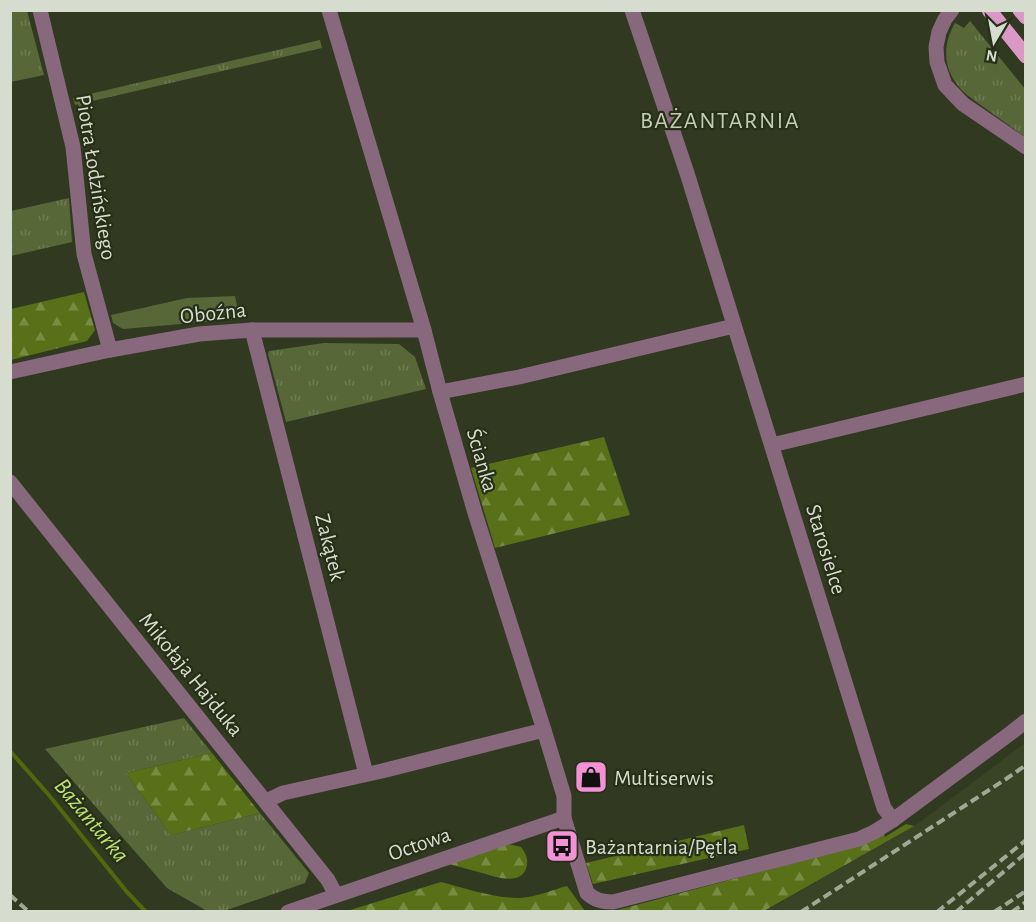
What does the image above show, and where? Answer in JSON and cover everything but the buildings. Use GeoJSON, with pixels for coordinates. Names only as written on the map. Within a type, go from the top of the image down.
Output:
{"type":"FeatureCollection","features":[{"type":"Feature","properties":{"kind":"main road"},"geometry":{"type":"LineString","coordinates":[[989,10],[1026,56]]}},
{"type":"Feature","properties":{"kind":"main road"},"geometry":{"type":"LineString","coordinates":[[1020,10],[1026,17]]}},
{"type":"Feature","properties":{"kind":"street","name":"Piotra Łodzińskiego"},"geometry":{"type":"LineString","coordinates":[[40,10],[73,147],[84,254],[110,350]]}},
{"type":"Feature","properties":{"kind":"street","name":"Ścianka"},"geometry":{"type":"LineString","coordinates":[[329,10],[424,330],[475,513],[564,796],[564,818],[587,893],[594,899],[613,902],[859,839],[892,820]]}},
{"type":"Feature","properties":{"kind":"street","name":"Starosielce"},"geometry":{"type":"LineString","coordinates":[[632,10],[687,173],[884,808],[892,820]]}},
{"type":"Feature","properties":{"kind":"street"},"geometry":{"type":"LineString","coordinates":[[952,10],[939,32],[936,47],[945,85],[963,104],[1026,147]]}},
{"type":"Feature","properties":{"kind":"street"},"geometry":{"type":"LineString","coordinates":[[440,392],[519,377],[734,326]]}},
{"type":"Feature","properties":{"kind":"street","name":"Oboźna"},"geometry":{"type":"LineString","coordinates":[[10,372],[110,350],[200,334],[252,330],[424,330]]}},
{"type":"Feature","properties":{"kind":"street","name":"Zakątek"},"geometry":{"type":"LineString","coordinates":[[252,330],[366,774]]}},
{"type":"Feature","properties":{"kind":"street"},"geometry":{"type":"LineString","coordinates":[[772,445],[1026,384]]}},
{"type":"Feature","properties":{"kind":"street","name":"Mikołaja Hajduka"},"geometry":{"type":"LineString","coordinates":[[10,482],[266,801],[328,880],[336,895]]}},
{"type":"Feature","properties":{"kind":"street"},"geometry":{"type":"LineString","coordinates":[[892,820],[1026,721]]}},
{"type":"Feature","properties":{"kind":"street"},"geometry":{"type":"LineString","coordinates":[[266,801],[283,793],[544,730]]}},
{"type":"Feature","properties":{"kind":"street","name":"Octowa"},"geometry":{"type":"LineString","coordinates":[[288,912],[564,818]]}},
{"type":"Feature","properties":{"kind":"shaded area"},"geometry":{"type":"Polygon","coordinates":[[[1025,743],[1025,911],[764,912],[920,822],[1025,743]]]}},
{"type":"Feature","properties":{"kind":"green space"},"geometry":{"type":"Polygon","coordinates":[[[10,11],[27,11],[44,75],[11,82],[10,11]]]}},
{"type":"Feature","properties":{"kind":"green space"},"geometry":{"type":"Polygon","coordinates":[[[970,21],[1025,89],[1025,137],[967,95],[953,79],[947,61],[947,42],[955,23],[964,28],[970,21]]]}},
{"type":"Feature","properties":{"kind":"green space"},"geometry":{"type":"Polygon","coordinates":[[[320,40],[322,48],[88,102],[89,108],[80,110],[73,98],[320,40]]]}},
{"type":"Feature","properties":{"kind":"green space"},"geometry":{"type":"Polygon","coordinates":[[[69,198],[72,242],[11,256],[11,211],[69,198]]]}},
{"type":"Feature","properties":{"kind":"green space"},"geometry":{"type":"Polygon","coordinates":[[[84,292],[95,330],[87,341],[11,360],[11,309],[84,292]]]}},
{"type":"Feature","properties":{"kind":"green space"},"geometry":{"type":"Polygon","coordinates":[[[235,296],[240,319],[123,329],[113,323],[111,315],[187,298],[235,296]]]}},
{"type":"Feature","properties":{"kind":"green space"},"geometry":{"type":"Polygon","coordinates":[[[324,343],[399,344],[415,357],[426,389],[286,422],[269,351],[324,343]]]}},
{"type":"Feature","properties":{"kind":"green space"},"geometry":{"type":"Polygon","coordinates":[[[604,437],[630,515],[495,548],[471,468],[604,437]]]}},
{"type":"Feature","properties":{"kind":"green space"},"geometry":{"type":"Polygon","coordinates":[[[184,718],[212,753],[126,773],[171,835],[260,813],[309,873],[305,883],[224,911],[207,911],[167,888],[45,749],[184,718]]]}},
{"type":"Feature","properties":{"kind":"green space"},"geometry":{"type":"Polygon","coordinates":[[[212,753],[260,813],[171,835],[126,773],[212,753]]]}},
{"type":"Feature","properties":{"kind":"green space"},"geometry":{"type":"Polygon","coordinates":[[[906,824],[914,826],[764,911],[610,912],[860,845],[884,834],[885,837],[906,824]]]}},
{"type":"Feature","properties":{"kind":"green space"},"geometry":{"type":"Polygon","coordinates":[[[744,825],[749,849],[593,884],[586,863],[744,825]]]}},
{"type":"Feature","properties":{"kind":"green space"},"geometry":{"type":"Polygon","coordinates":[[[508,844],[521,847],[527,858],[524,872],[515,878],[494,877],[449,864],[508,844]]]}},
{"type":"Feature","properties":{"kind":"green space"},"geometry":{"type":"Polygon","coordinates":[[[441,882],[481,893],[511,898],[532,896],[567,886],[585,911],[347,911],[441,882]]]}},
{"type":"Feature","properties":{"kind":"waterway","name":"Bażantarka"},"geometry":{"type":"LineString","coordinates":[[10,751],[146,912]]}},
{"type":"Feature","properties":{"kind":"waterway","name":"Bażantarka"},"geometry":{"type":"LineString","coordinates":[[519,912],[532,912]]}},
{"type":"Feature","properties":{"kind":"railway"},"geometry":{"type":"LineString","coordinates":[[801,912],[1026,765]]}},
{"type":"Feature","properties":{"kind":"railway"},"geometry":{"type":"LineString","coordinates":[[937,912],[1026,840]]}},
{"type":"Feature","properties":{"kind":"railway"},"geometry":{"type":"LineString","coordinates":[[956,912],[1026,853]]}},
{"type":"Feature","properties":{"kind":"railway"},"geometry":{"type":"LineString","coordinates":[[994,912],[1026,891]]}},
{"type":"Feature","properties":{"kind":"railway"},"geometry":{"type":"LineString","coordinates":[[10,895],[29,912]]}},
{"type":"Feature","properties":{"kind":"railway"},"geometry":{"type":"LineString","coordinates":[[1012,912],[1026,902]]}},
{"type":"Feature","properties":{"kind":"place","name":"Multiserwis"},"geometry":{"type":"Point","coordinates":[591,777]}},
{"type":"Feature","properties":{"kind":"place","name":"Bażantarnia/Pętla"},"geometry":{"type":"Point","coordinates":[562,846]}},
{"type":"Feature","properties":{"kind":"district","name":"BAŻANTARNIA"},"geometry":{"type":"Point","coordinates":[720,120]}}]}
